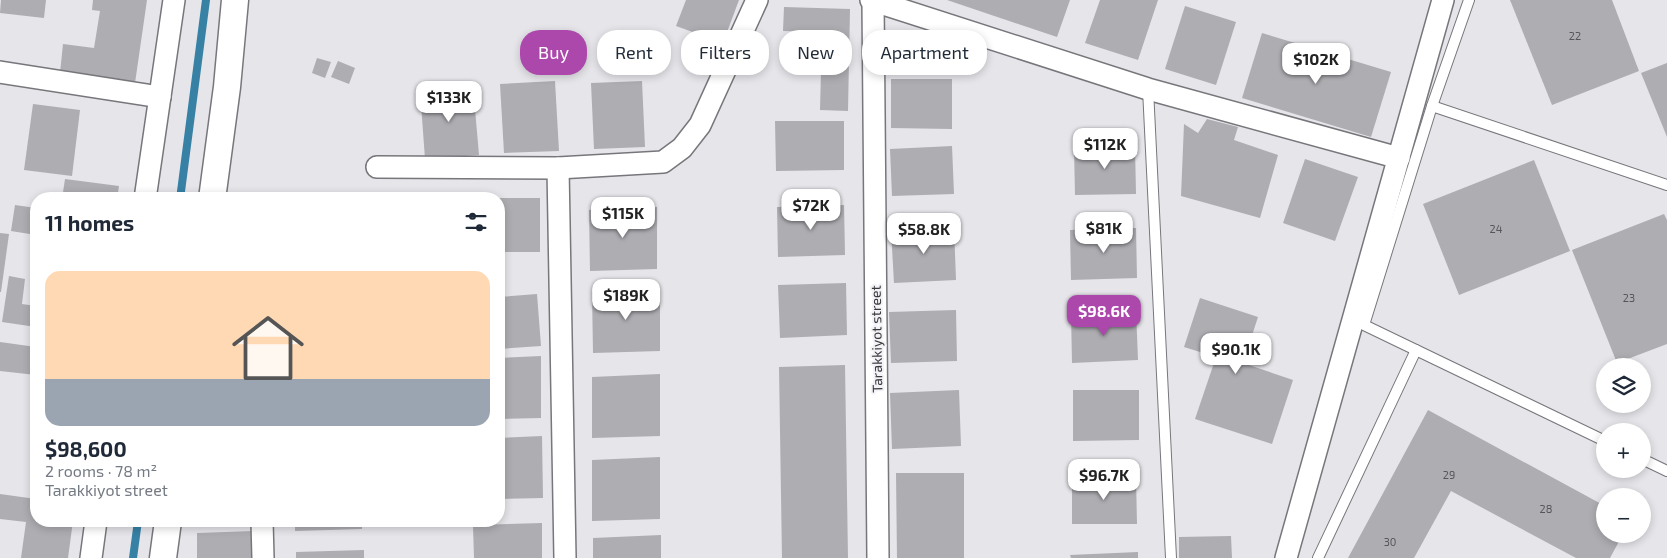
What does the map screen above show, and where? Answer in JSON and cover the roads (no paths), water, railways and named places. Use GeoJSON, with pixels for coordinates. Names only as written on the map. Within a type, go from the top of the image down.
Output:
{"type":"FeatureCollection","features":[{"type":"Feature","properties":{"kind":"street"},"geometry":{"type":"LineString","coordinates":[[146,192],[174,0]]}},
{"type":"Feature","properties":{"kind":"street"},"geometry":{"type":"LineString","coordinates":[[213,192],[227,87],[235,0]]}},
{"type":"Feature","properties":{"kind":"street"},"geometry":{"type":"LineString","coordinates":[[377,167],[558,168],[663,162],[682,148],[700,125],[757,0]]}},
{"type":"Feature","properties":{"kind":"street"},"geometry":{"type":"LineString","coordinates":[[872,0],[1148,89],[1399,158]]}},
{"type":"Feature","properties":{"kind":"street","name":"Tarakkiyot street"},"geometry":{"type":"LineString","coordinates":[[872,0],[878,558]]}},
{"type":"Feature","properties":{"kind":"street"},"geometry":{"type":"LineString","coordinates":[[1286,558],[1443,0]]}},
{"type":"Feature","properties":{"kind":"street"},"geometry":{"type":"LineString","coordinates":[[0,72],[160,97]]}},
{"type":"Feature","properties":{"kind":"street"},"geometry":{"type":"LineString","coordinates":[[558,168],[565,558]]}},
{"type":"Feature","properties":{"kind":"street"},"geometry":{"type":"LineString","coordinates":[[91,558],[95,527]]}},
{"type":"Feature","properties":{"kind":"street"},"geometry":{"type":"LineString","coordinates":[[163,558],[167,527]]}},
{"type":"Feature","properties":{"kind":"street"},"geometry":{"type":"LineString","coordinates":[[262,527],[263,558]]}},
{"type":"Feature","properties":{"kind":"lane"},"geometry":{"type":"LineString","coordinates":[[1469,0],[1432,106],[1364,326],[1596,437]]}},
{"type":"Feature","properties":{"kind":"lane"},"geometry":{"type":"LineString","coordinates":[[1148,89],[1171,558]]}},
{"type":"Feature","properties":{"kind":"lane"},"geometry":{"type":"LineString","coordinates":[[1432,106],[1667,186]]}},
{"type":"Feature","properties":{"kind":"lane"},"geometry":{"type":"LineString","coordinates":[[1318,558],[1416,350]]}},
{"type":"Feature","properties":{"kind":"lane"},"geometry":{"type":"LineString","coordinates":[[1651,463],[1667,470]]}},
{"type":"Feature","properties":{"kind":"waterway"},"geometry":{"type":"LineString","coordinates":[[181,192],[206,0]]}},
{"type":"Feature","properties":{"kind":"waterway"},"geometry":{"type":"LineString","coordinates":[[133,558],[137,527]]}}]}
